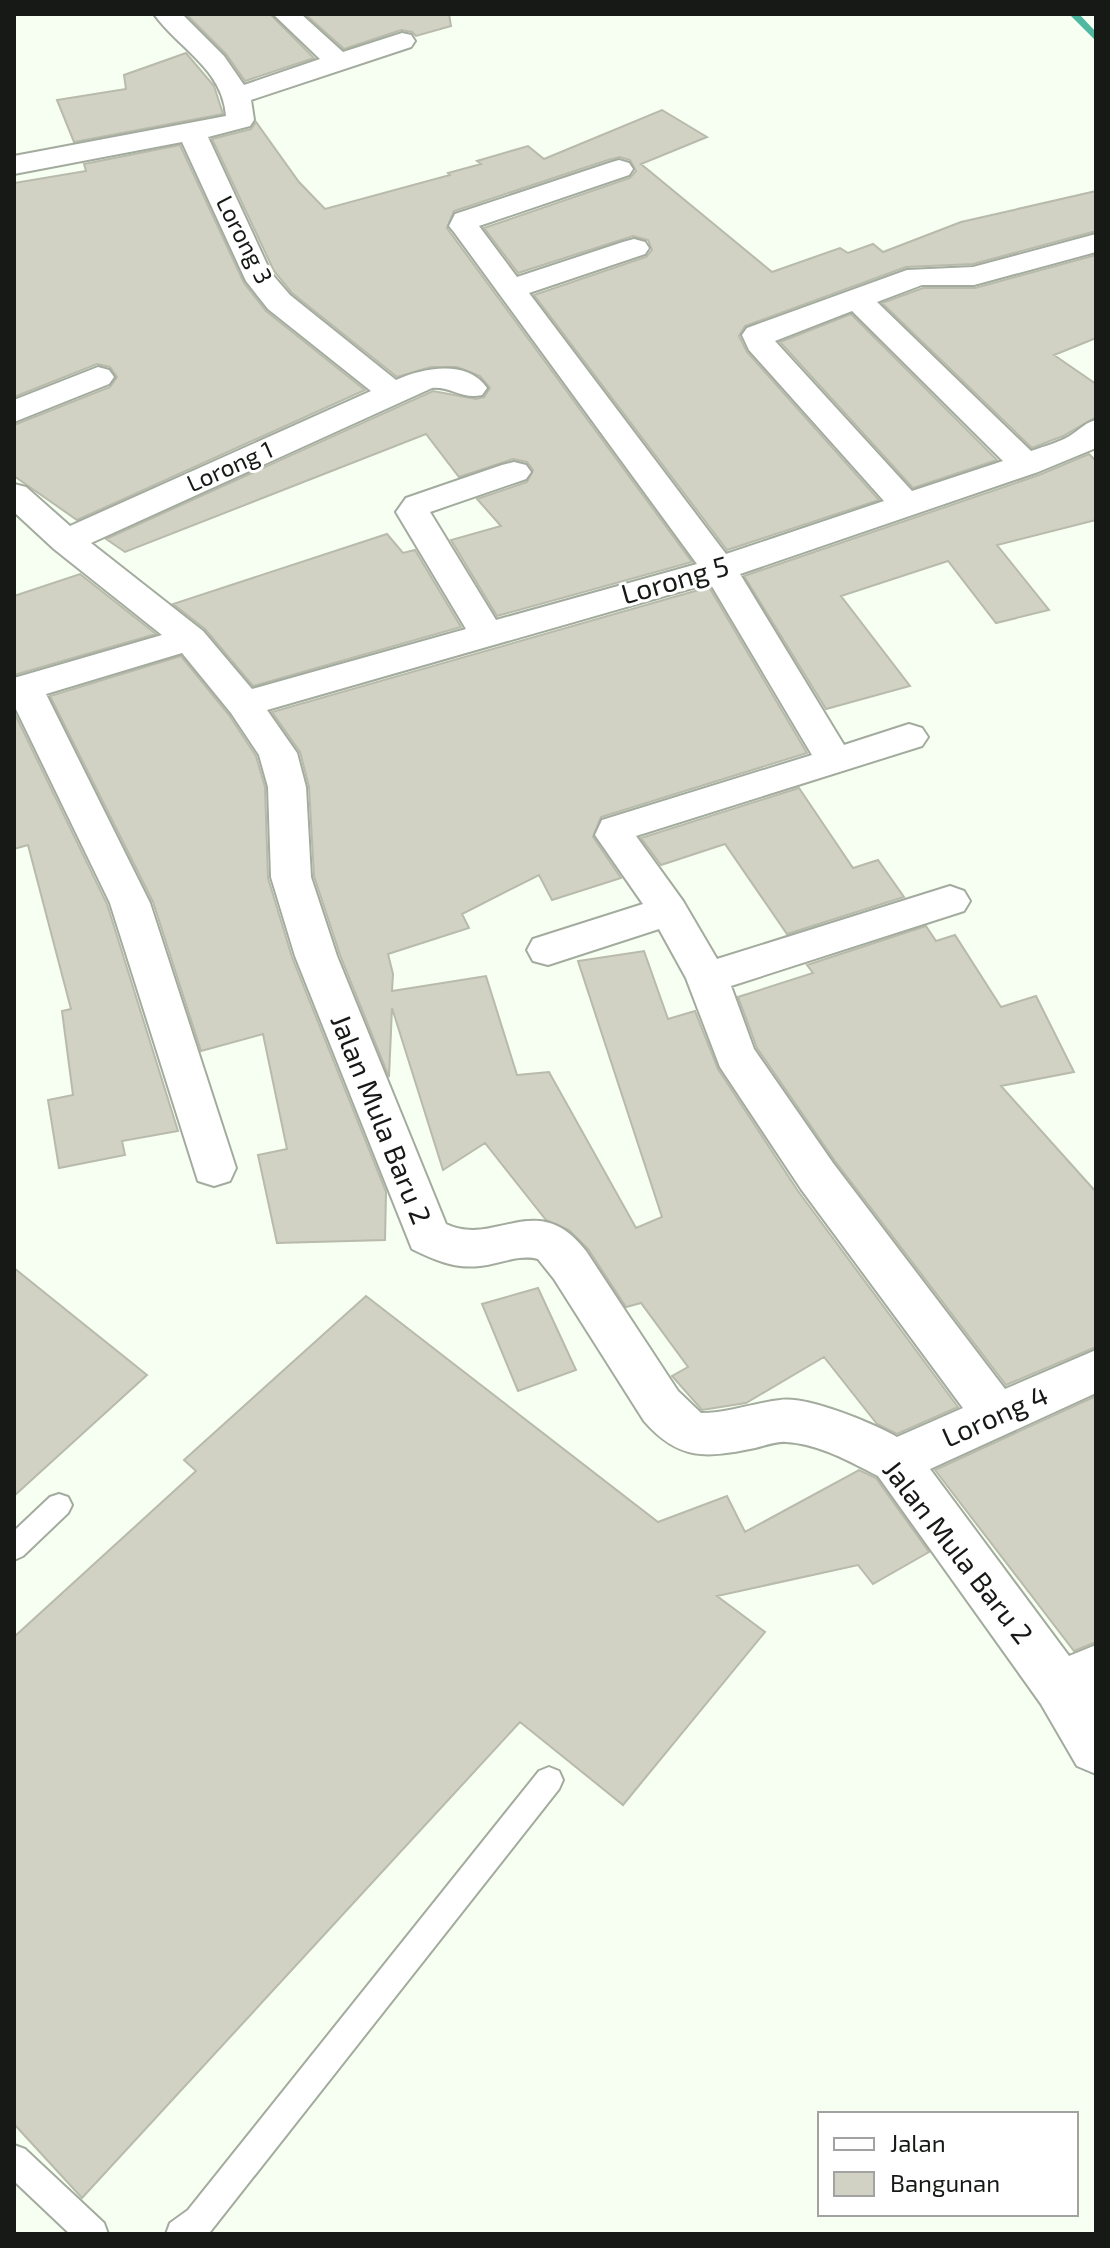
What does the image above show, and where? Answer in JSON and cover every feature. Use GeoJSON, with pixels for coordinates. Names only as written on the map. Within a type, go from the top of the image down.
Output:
{"type":"FeatureCollection","features":[{"type":"Feature","properties":{"kind":"street"},"geometry":{"type":"LineString","coordinates":[[14,165],[236,123],[241,116],[237,96],[203,50],[167,14]]}},
{"type":"Feature","properties":{"kind":"street"},"geometry":{"type":"LineString","coordinates":[[286,14],[338,61]]}},
{"type":"Feature","properties":{"kind":"street"},"geometry":{"type":"LineString","coordinates":[[237,96],[402,41]]}},
{"type":"Feature","properties":{"kind":"street","name":"Lorong 3"},"geometry":{"type":"LineString","coordinates":[[191,130],[257,275],[279,302],[394,394]]}},
{"type":"Feature","properties":{"kind":"street"},"geometry":{"type":"LineString","coordinates":[[619,169],[465,220],[464,226],[719,569],[835,761]]}},
{"type":"Feature","properties":{"kind":"street"},"geometry":{"type":"LineString","coordinates":[[906,505],[806,397],[757,337],[918,276],[974,276],[1096,243]]}},
{"type":"Feature","properties":{"kind":"street"},"geometry":{"type":"LineString","coordinates":[[510,289],[634,248]]}},
{"type":"Feature","properties":{"kind":"street"},"geometry":{"type":"LineString","coordinates":[[856,298],[1026,465]]}},
{"type":"Feature","properties":{"kind":"street","name":"Lorong 1"},"geometry":{"type":"LineString","coordinates":[[66,541],[425,379],[441,376],[471,388]]}},
{"type":"Feature","properties":{"kind":"street"},"geometry":{"type":"LineString","coordinates":[[14,412],[98,377]]}},
{"type":"Feature","properties":{"kind":"street","name":"Lorong 5"},"geometry":{"type":"LineString","coordinates":[[244,704],[719,569],[1067,450],[1085,441],[1096,430]]}},
{"type":"Feature","properties":{"kind":"street"},"geometry":{"type":"LineString","coordinates":[[486,633],[413,512],[418,505],[514,472]]}},
{"type":"Feature","properties":{"kind":"street","name":"Jalan Mula Baru 2"},"geometry":{"type":"LineString","coordinates":[[14,494],[66,541],[190,639],[244,704],[278,753],[287,787],[287,842],[295,890],[316,956],[428,1236],[446,1248],[465,1250],[531,1237],[553,1245],[570,1265],[661,1406],[677,1424],[696,1434],[719,1434],[784,1420],[850,1436],[895,1461],[1078,1678],[1096,1748]]}},
{"type":"Feature","properties":{"kind":"street"},"geometry":{"type":"LineString","coordinates":[[190,639],[19,690],[105,848],[130,903],[214,1168]]}},
{"type":"Feature","properties":{"kind":"street"},"geometry":{"type":"LineString","coordinates":[[909,737],[616,830],[619,844],[649,880],[707,978],[735,1055],[817,1176],[996,1415]]}},
{"type":"Feature","properties":{"kind":"street"},"geometry":{"type":"LineString","coordinates":[[707,978],[950,901]]}},
{"type":"Feature","properties":{"kind":"street"},"geometry":{"type":"LineString","coordinates":[[548,950],[669,911]]}},
{"type":"Feature","properties":{"kind":"street","name":"Lorong 4"},"geometry":{"type":"LineString","coordinates":[[895,1461],[1096,1371]]}},
{"type":"Feature","properties":{"kind":"lane"},"geometry":{"type":"LineString","coordinates":[[14,1548],[59,1505]]}},
{"type":"Feature","properties":{"kind":"lane"},"geometry":{"type":"LineString","coordinates":[[181,2234],[199,2221],[549,1780]]}},
{"type":"Feature","properties":{"kind":"lane"},"geometry":{"type":"LineString","coordinates":[[14,2160],[93,2234]]}},
{"type":"Feature","properties":{"kind":"building"},"geometry":{"type":"Polygon","coordinates":[[[186,14],[270,14],[314,58],[245,81],[226,54],[186,14]]]}},
{"type":"Feature","properties":{"kind":"building"},"geometry":{"type":"Polygon","coordinates":[[[305,14],[449,14],[451,26],[416,36],[401,30],[344,49],[305,14]]]}},
{"type":"Feature","properties":{"kind":"building"},"geometry":{"type":"Polygon","coordinates":[[[186,53],[214,86],[223,114],[74,142],[57,100],[126,89],[124,75],[186,53]]]}},
{"type":"Feature","properties":{"kind":"building"},"geometry":{"type":"Polygon","coordinates":[[[662,110],[707,137],[641,164],[772,272],[840,248],[848,253],[873,244],[883,252],[961,222],[1096,191],[1096,231],[973,264],[906,267],[745,326],[739,336],[747,352],[879,500],[727,550],[534,295],[646,257],[652,250],[648,240],[633,236],[518,273],[484,228],[630,178],[636,171],[630,160],[620,157],[608,160],[454,211],[447,228],[692,562],[497,616],[451,540],[501,526],[477,499],[527,482],[533,470],[527,462],[513,459],[459,477],[426,434],[125,552],[106,539],[433,391],[476,399],[484,397],[490,388],[480,376],[457,367],[431,367],[397,377],[292,293],[274,271],[212,139],[251,129],[256,122],[299,182],[325,209],[450,175],[448,173],[481,164],[477,161],[528,146],[544,159],[662,110]]]}},
{"type":"Feature","properties":{"kind":"building"},"geometry":{"type":"Polygon","coordinates":[[[180,145],[244,283],[266,311],[365,390],[77,520],[14,476],[14,425],[110,387],[117,377],[110,367],[97,364],[14,397],[14,183],[86,171],[84,164],[180,145]]]}},
{"type":"Feature","properties":{"kind":"building"},"geometry":{"type":"Polygon","coordinates":[[[1096,255],[1096,338],[1054,355],[1096,384],[1096,417],[1063,436],[1032,448],[882,303],[923,288],[975,288],[1096,255]]]}},
{"type":"Feature","properties":{"kind":"building"},"geometry":{"type":"Polygon","coordinates":[[[851,314],[997,460],[913,488],[780,342],[851,314]]]}},
{"type":"Feature","properties":{"kind":"building"},"geometry":{"type":"Polygon","coordinates":[[[1089,454],[1096,461],[1096,520],[997,545],[1049,610],[996,623],[948,561],[841,596],[910,686],[826,709],[744,576],[1039,475],[1089,454]]]}},
{"type":"Feature","properties":{"kind":"building"},"geometry":{"type":"Polygon","coordinates":[[[387,534],[403,553],[415,550],[461,627],[253,686],[205,629],[173,604],[387,534]]]}},
{"type":"Feature","properties":{"kind":"building"},"geometry":{"type":"Polygon","coordinates":[[[80,574],[156,634],[14,675],[14,596],[80,574]]]}},
{"type":"Feature","properties":{"kind":"building"},"geometry":{"type":"Polygon","coordinates":[[[709,587],[807,753],[601,817],[593,837],[621,878],[552,900],[539,875],[462,914],[469,928],[388,954],[393,974],[392,991],[486,976],[517,1075],[549,1072],[636,1228],[662,1217],[578,961],[644,951],[668,1019],[695,1011],[718,1069],[798,1191],[958,1407],[897,1434],[877,1424],[824,1357],[746,1403],[702,1410],[672,1376],[688,1367],[641,1303],[626,1307],[588,1249],[569,1230],[546,1220],[485,1143],[443,1170],[392,1008],[389,1077],[340,955],[314,876],[309,787],[300,752],[272,712],[709,587]]]}},
{"type":"Feature","properties":{"kind":"building"},"geometry":{"type":"Polygon","coordinates":[[[181,656],[229,715],[256,756],[265,787],[268,878],[292,957],[386,1192],[385,1240],[277,1243],[258,1155],[287,1149],[263,1034],[201,1051],[153,902],[50,696],[181,656]]]}},
{"type":"Feature","properties":{"kind":"building"},"geometry":{"type":"Polygon","coordinates":[[[14,712],[107,904],[178,1131],[122,1141],[125,1155],[59,1168],[48,1100],[73,1095],[62,1011],[71,1009],[28,845],[14,849],[14,712]]]}},
{"type":"Feature","properties":{"kind":"building"},"geometry":{"type":"Polygon","coordinates":[[[799,788],[853,868],[878,860],[904,897],[787,934],[725,844],[661,865],[641,838],[799,788]]]}},
{"type":"Feature","properties":{"kind":"building"},"geometry":{"type":"Polygon","coordinates":[[[926,926],[936,941],[955,935],[1001,1007],[1036,996],[1074,1072],[1001,1086],[1096,1192],[1096,1347],[1006,1385],[835,1161],[757,1048],[738,997],[813,973],[807,965],[926,926]]]}},
{"type":"Feature","properties":{"kind":"building"},"geometry":{"type":"Polygon","coordinates":[[[14,1268],[147,1375],[14,1496],[14,1268]]]}},
{"type":"Feature","properties":{"kind":"building"},"geometry":{"type":"Polygon","coordinates":[[[538,1288],[576,1370],[518,1391],[482,1304],[538,1288]]]}},
{"type":"Feature","properties":{"kind":"building"},"geometry":{"type":"Polygon","coordinates":[[[366,1296],[658,1522],[727,1496],[745,1532],[859,1470],[876,1478],[929,1552],[873,1584],[858,1565],[717,1596],[765,1632],[623,1805],[520,1722],[82,2198],[14,2124],[14,1637],[196,1471],[184,1460],[366,1296]]]}},
{"type":"Feature","properties":{"kind":"building"},"geometry":{"type":"Polygon","coordinates":[[[1096,1396],[1096,1642],[1074,1651],[935,1470],[1096,1396]]]}},
{"type":"Feature","properties":{"kind":"waterway"},"geometry":{"type":"LineString","coordinates":[[1074,14],[1096,38]]}}]}
